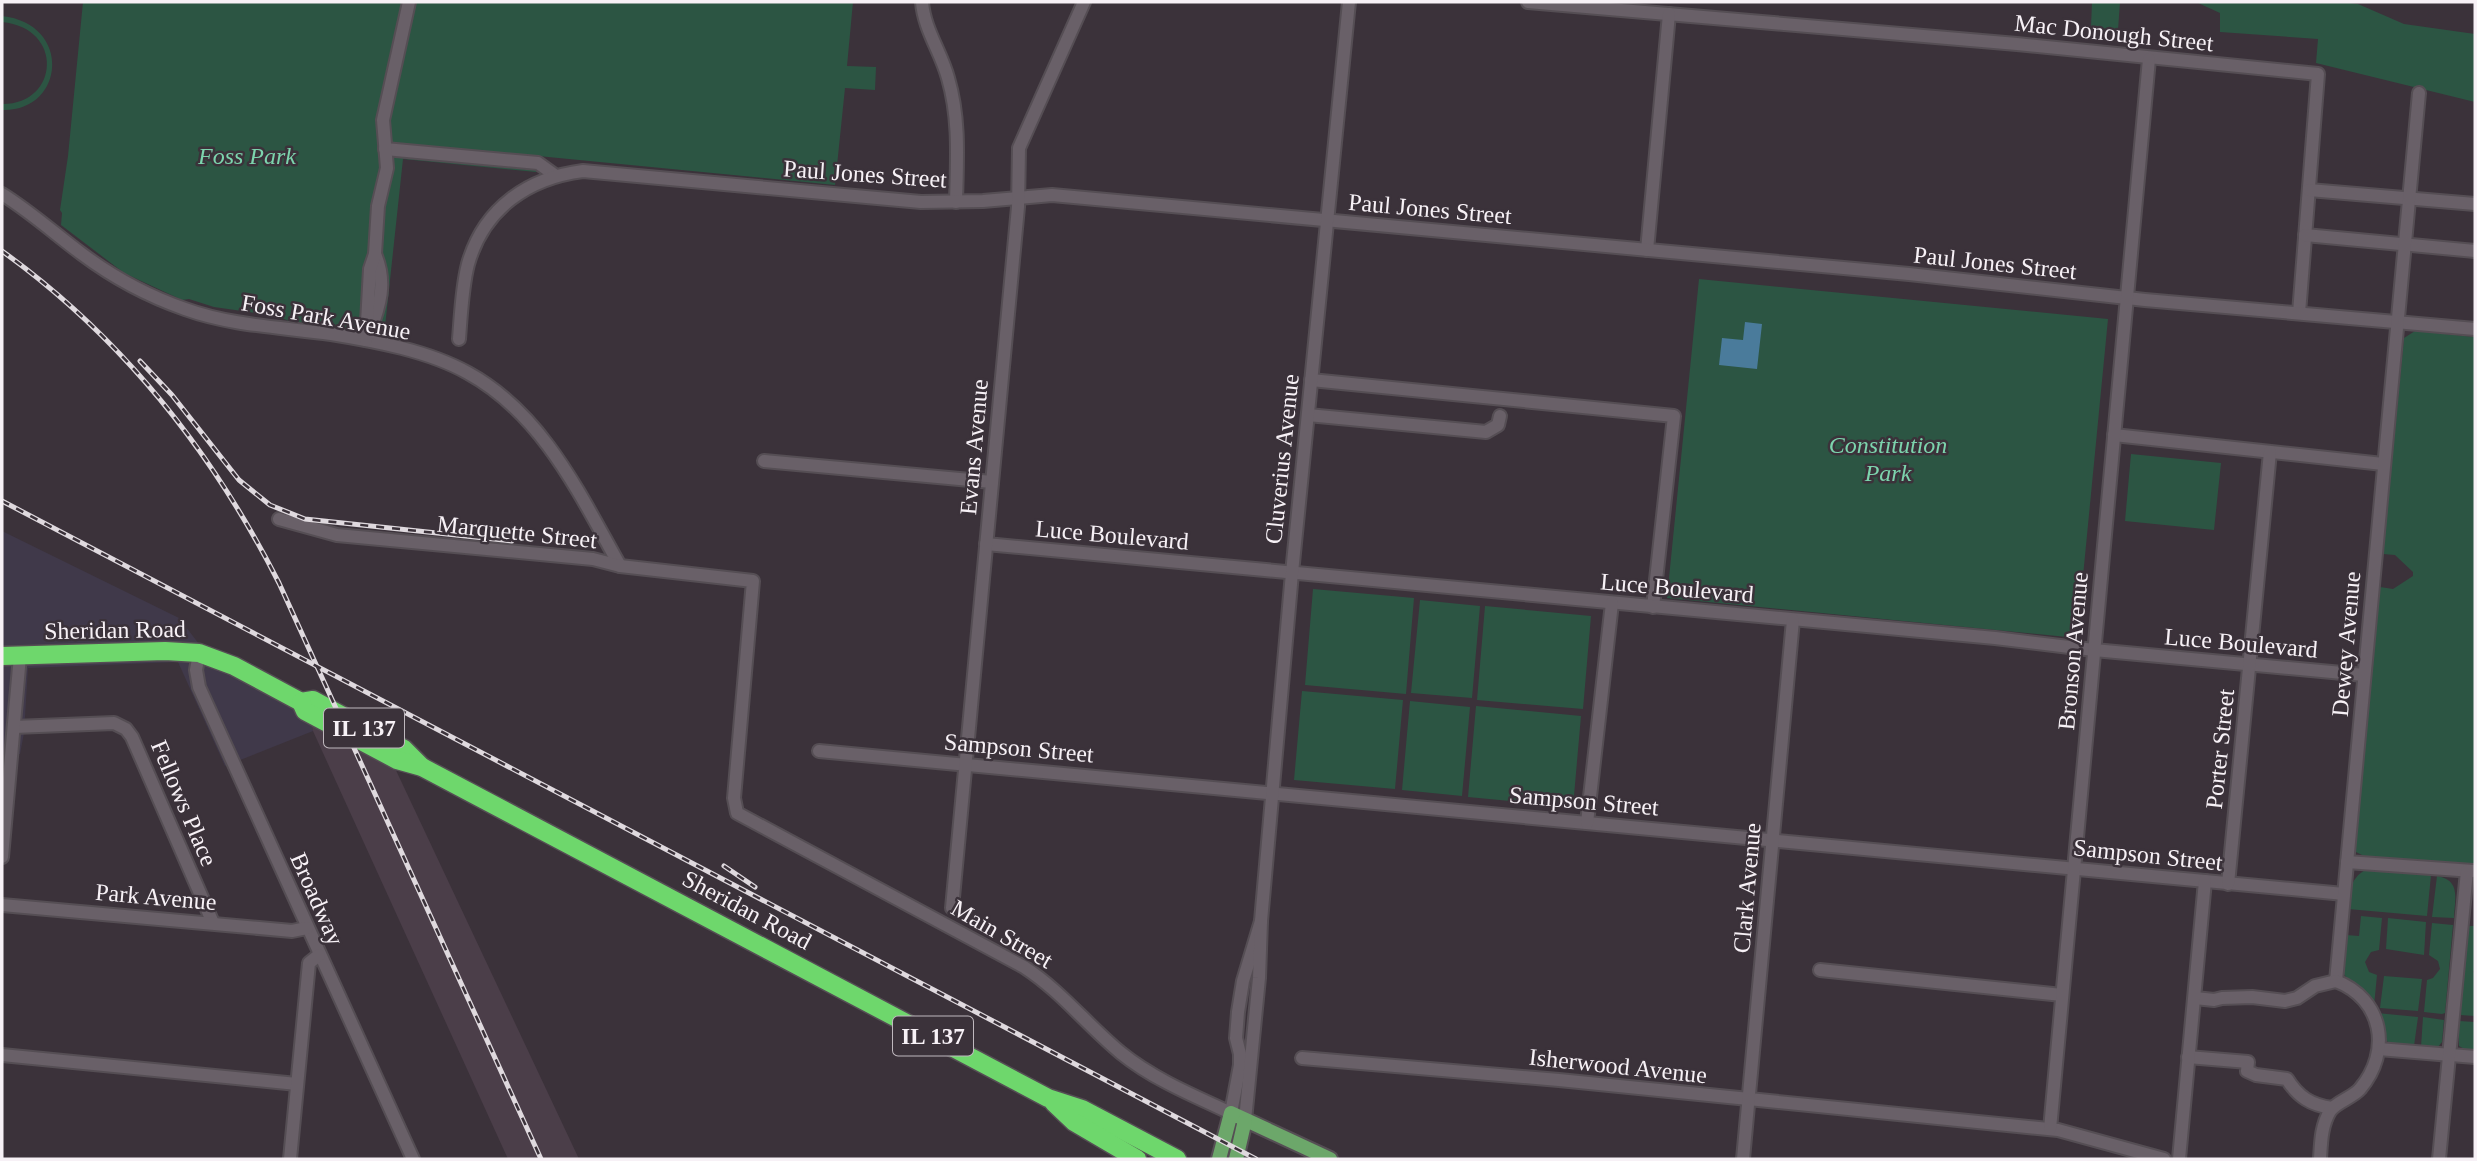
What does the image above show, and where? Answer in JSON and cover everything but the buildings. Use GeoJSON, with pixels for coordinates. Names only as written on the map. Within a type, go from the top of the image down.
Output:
{"type":"FeatureCollection","features":[{"type":"Feature","properties":{"kind":"highway","name":"Sheridan Road"},"geometry":{"type":"LineString","coordinates":[[2,656],[166,651],[198,653],[225,662],[301,702],[305,711],[374,748],[397,760],[422,767],[1048,1098],[1082,1109],[1177,1159]]}},
{"type":"Feature","properties":{"kind":"highway","name":"Sheridan Road"},"geometry":{"type":"LineString","coordinates":[[1048,1098],[1074,1122],[1138,1159]]}},
{"type":"Feature","properties":{"kind":"main road"},"geometry":{"type":"LineString","coordinates":[[1219,1159],[1230,1113],[1330,1159]]}},
{"type":"Feature","properties":{"kind":"main road"},"geometry":{"type":"LineString","coordinates":[[1236,1159],[1245,1120]]}},
{"type":"Feature","properties":{"kind":"street"},"geometry":{"type":"LineString","coordinates":[[366,340],[370,268],[375,254],[378,206],[387,168],[383,120],[408,2]]}},
{"type":"Feature","properties":{"kind":"street"},"geometry":{"type":"LineString","coordinates":[[922,2],[927,27],[948,76],[953,97],[958,127],[956,202]]}},
{"type":"Feature","properties":{"kind":"street","name":"Evans Avenue"},"geometry":{"type":"LineString","coordinates":[[952,908],[1018,197],[1019,148],[1084,2]]}},
{"type":"Feature","properties":{"kind":"street","name":"Cluverius Avenue"},"geometry":{"type":"LineString","coordinates":[[1246,1056],[1259,978],[1261,921],[1292,573],[1349,2]]}},
{"type":"Feature","properties":{"kind":"street","name":"Mac Donough Street"},"geometry":{"type":"LineString","coordinates":[[1528,2],[2017,44],[2318,75],[2309,190]]}},
{"type":"Feature","properties":{"kind":"street"},"geometry":{"type":"LineString","coordinates":[[1647,250],[1669,14]]}},
{"type":"Feature","properties":{"kind":"street","name":"Bronson Avenue"},"geometry":{"type":"LineString","coordinates":[[2050,1129],[2149,59]]}},
{"type":"Feature","properties":{"kind":"street","name":"Dewey Avenue"},"geometry":{"type":"LineString","coordinates":[[2336,981],[2419,93]]}},
{"type":"Feature","properties":{"kind":"street"},"geometry":{"type":"LineString","coordinates":[[385,149],[538,163],[556,176]]}},
{"type":"Feature","properties":{"kind":"street","name":"Paul Jones Street"},"geometry":{"type":"LineString","coordinates":[[556,176],[594,172],[921,202],[1052,195],[2475,329]]}},
{"type":"Feature","properties":{"kind":"street"},"geometry":{"type":"LineString","coordinates":[[459,339],[468,265],[481,232],[502,206],[517,193],[530,185],[556,176]]}},
{"type":"Feature","properties":{"kind":"street"},"geometry":{"type":"LineString","coordinates":[[2298,313],[2309,190],[2475,204]]}},
{"type":"Feature","properties":{"kind":"street","name":"Foss Park Avenue"},"geometry":{"type":"LineString","coordinates":[[2,194],[127,284],[187,310],[234,322],[366,340],[412,352],[466,372],[508,401],[536,429],[558,458],[620,566]]}},
{"type":"Feature","properties":{"kind":"street"},"geometry":{"type":"LineString","coordinates":[[2305,235],[2475,251]]}},
{"type":"Feature","properties":{"kind":"street"},"geometry":{"type":"LineString","coordinates":[[1311,380],[1674,416],[1653,607]]}},
{"type":"Feature","properties":{"kind":"street"},"geometry":{"type":"LineString","coordinates":[[1308,415],[1486,432],[1498,425],[1500,416]]}},
{"type":"Feature","properties":{"kind":"street"},"geometry":{"type":"LineString","coordinates":[[2114,435],[2384,464]]}},
{"type":"Feature","properties":{"kind":"street","name":"Porter Street"},"geometry":{"type":"LineString","coordinates":[[2228,884],[2270,452]]}},
{"type":"Feature","properties":{"kind":"street"},"geometry":{"type":"LineString","coordinates":[[764,461],[992,482]]}},
{"type":"Feature","properties":{"kind":"street","name":"Marquette Street"},"geometry":{"type":"LineString","coordinates":[[279,519],[337,536],[593,559],[620,566],[753,581],[734,798],[737,813]]}},
{"type":"Feature","properties":{"kind":"street","name":"Luce Boulevard"},"geometry":{"type":"LineString","coordinates":[[986,544],[2364,676]]}},
{"type":"Feature","properties":{"kind":"street"},"geometry":{"type":"LineString","coordinates":[[1587,823],[1612,603]]}},
{"type":"Feature","properties":{"kind":"street","name":"Clark Avenue"},"geometry":{"type":"LineString","coordinates":[[1743,1159],[1793,620]]}},
{"type":"Feature","properties":{"kind":"street","name":"Broadway"},"geometry":{"type":"LineString","coordinates":[[198,653],[196,670],[199,687],[413,1159]]}},
{"type":"Feature","properties":{"kind":"street"},"geometry":{"type":"LineString","coordinates":[[2,857],[20,656]]}},
{"type":"Feature","properties":{"kind":"street","name":"Fellows Place"},"geometry":{"type":"LineString","coordinates":[[14,727],[114,723],[126,729],[132,737],[213,923]]}},
{"type":"Feature","properties":{"kind":"street","name":"Sampson Street"},"geometry":{"type":"LineString","coordinates":[[819,751],[2344,894]]}},
{"type":"Feature","properties":{"kind":"street","name":"Main Street"},"geometry":{"type":"LineString","coordinates":[[737,813],[1024,967],[1052,987],[1129,1059],[1160,1078],[1230,1113]]}},
{"type":"Feature","properties":{"kind":"street"},"geometry":{"type":"LineString","coordinates":[[2347,862],[2471,871],[2439,1159]]}},
{"type":"Feature","properties":{"kind":"street"},"geometry":{"type":"LineString","coordinates":[[2179,1159],[2205,881]]}},
{"type":"Feature","properties":{"kind":"street","name":"Park Avenue"},"geometry":{"type":"LineString","coordinates":[[2,905],[292,931],[307,928]]}},
{"type":"Feature","properties":{"kind":"street"},"geometry":{"type":"LineString","coordinates":[[290,1159],[309,964],[319,956]]}},
{"type":"Feature","properties":{"kind":"street"},"geometry":{"type":"LineString","coordinates":[[1820,970],[2062,995]]}},
{"type":"Feature","properties":{"kind":"street"},"geometry":{"type":"LineString","coordinates":[[2195,999],[2254,997],[2285,1001],[2297,998],[2315,986],[2336,981],[2358,992],[2371,1008],[2377,1025],[2379,1049],[2370,1074],[2357,1092],[2332,1108],[2322,1132],[2320,1159]]}},
{"type":"Feature","properties":{"kind":"street"},"geometry":{"type":"LineString","coordinates":[[2379,1049],[2475,1057]]}},
{"type":"Feature","properties":{"kind":"street"},"geometry":{"type":"LineString","coordinates":[[2,1055],[297,1084]]}},
{"type":"Feature","properties":{"kind":"street"},"geometry":{"type":"LineString","coordinates":[[1230,1113],[1246,1056]]}},
{"type":"Feature","properties":{"kind":"street"},"geometry":{"type":"LineString","coordinates":[[1245,1120],[1246,1056]]}},
{"type":"Feature","properties":{"kind":"street"},"geometry":{"type":"LineString","coordinates":[[2188,1057],[2248,1062],[2247,1072],[2287,1079],[2309,1103],[2332,1108]]}},
{"type":"Feature","properties":{"kind":"street","name":"Isherwood Avenue"},"geometry":{"type":"LineString","coordinates":[[1302,1058],[2050,1129]]}},
{"type":"Feature","properties":{"kind":"street"},"geometry":{"type":"LineString","coordinates":[[2050,1129],[2164,1159]]}},
{"type":"Feature","properties":{"kind":"shaded area"},"geometry":{"type":"Polygon","coordinates":[[[2,531],[179,618],[216,666],[309,715],[313,731],[225,766],[178,662],[28,668],[20,754],[2,753],[2,531]]]}},
{"type":"Feature","properties":{"kind":"shaded area"},"geometry":{"type":"Polygon","coordinates":[[[309,715],[393,764],[579,1159],[508,1159],[313,731],[309,715]]]}},
{"type":"Feature","properties":{"kind":"green space","name":"Foss Park"},"geometry":{"type":"Polygon","coordinates":[[[83,2],[853,2],[847,66],[876,67],[875,90],[845,88],[835,185],[538,156],[536,172],[403,159],[384,336],[214,307],[189,299],[182,300],[124,273],[61,225],[60,210],[83,2]]]}},
{"type":"Feature","properties":{"kind":"green space"},"geometry":{"type":"Polygon","coordinates":[[[2092,2],[2120,2],[2118,30],[2091,27],[2092,2]]]}},
{"type":"Feature","properties":{"kind":"green space"},"geometry":{"type":"Polygon","coordinates":[[[2196,2],[2342,2],[2358,4],[2404,24],[2475,34],[2475,102],[2316,63],[2318,39],[2220,32],[2220,13],[2196,2]]]}},
{"type":"Feature","properties":{"kind":"green space"},"geometry":{"type":"Polygon","coordinates":[[[2,16],[25,22],[41,34],[50,50],[52,67],[48,83],[39,97],[23,107],[2,110],[2,104],[21,101],[35,92],[44,80],[47,66],[45,51],[37,37],[22,27],[2,22],[2,16]]]}},
{"type":"Feature","properties":{"kind":"green space","name":"Constitution Park"},"geometry":{"type":"Polygon","coordinates":[[[1699,279],[2108,319],[2077,638],[1667,598],[1699,279]]]}},
{"type":"Feature","properties":{"kind":"green space"},"geometry":{"type":"Polygon","coordinates":[[[2415,331],[2475,337],[2475,866],[2364,856],[2356,852],[2355,848],[2380,587],[2393,589],[2413,576],[2413,572],[2395,555],[2383,554],[2404,338],[2415,331]]]}},
{"type":"Feature","properties":{"kind":"green space"},"geometry":{"type":"Polygon","coordinates":[[[2131,454],[2221,463],[2214,530],[2125,521],[2131,454]]]}},
{"type":"Feature","properties":{"kind":"green space"},"geometry":{"type":"Polygon","coordinates":[[[1313,589],[1414,598],[1406,694],[1305,685],[1313,589]]]}},
{"type":"Feature","properties":{"kind":"green space"},"geometry":{"type":"Polygon","coordinates":[[[1420,600],[1480,606],[1472,698],[1411,693],[1420,600]]]}},
{"type":"Feature","properties":{"kind":"green space"},"geometry":{"type":"Polygon","coordinates":[[[1485,606],[1591,616],[1583,709],[1477,700],[1485,606]]]}},
{"type":"Feature","properties":{"kind":"green space"},"geometry":{"type":"Polygon","coordinates":[[[1302,691],[1403,700],[1395,789],[1294,780],[1302,691]]]}},
{"type":"Feature","properties":{"kind":"green space"},"geometry":{"type":"Polygon","coordinates":[[[1410,701],[1470,707],[1462,796],[1402,790],[1410,701]]]}},
{"type":"Feature","properties":{"kind":"green space"},"geometry":{"type":"Polygon","coordinates":[[[1476,706],[1581,716],[1573,807],[1468,797],[1476,706]]]}},
{"type":"Feature","properties":{"kind":"green space"},"geometry":{"type":"Polygon","coordinates":[[[2365,870],[2431,875],[2427,916],[2348,909],[2353,882],[2365,870]]]}},
{"type":"Feature","properties":{"kind":"green space"},"geometry":{"type":"Polygon","coordinates":[[[2437,876],[2445,878],[2453,886],[2454,918],[2432,917],[2437,876]]]}},
{"type":"Feature","properties":{"kind":"green space"},"geometry":{"type":"Polygon","coordinates":[[[2361,916],[2382,918],[2379,950],[2371,952],[2365,962],[2369,972],[2377,975],[2374,1006],[2343,973],[2346,935],[2359,936],[2361,916]]]}},
{"type":"Feature","properties":{"kind":"green space"},"geometry":{"type":"Polygon","coordinates":[[[2388,918],[2426,922],[2424,955],[2386,949],[2388,918]]]}},
{"type":"Feature","properties":{"kind":"green space"},"geometry":{"type":"Polygon","coordinates":[[[2432,923],[2453,925],[2445,1013],[2442,1014],[2424,1012],[2427,980],[2433,978],[2440,969],[2438,961],[2429,955],[2432,923]]]}},
{"type":"Feature","properties":{"kind":"green space"},"geometry":{"type":"Polygon","coordinates":[[[2469,926],[2475,926],[2475,1016],[2460,1015],[2469,926]]]}},
{"type":"Feature","properties":{"kind":"green space"},"geometry":{"type":"Polygon","coordinates":[[[2384,976],[2422,979],[2418,1011],[2380,1008],[2384,976]]]}},
{"type":"Feature","properties":{"kind":"green space"},"geometry":{"type":"Polygon","coordinates":[[[2377,1013],[2418,1017],[2414,1046],[2392,1044],[2385,1040],[2377,1013]]]}},
{"type":"Feature","properties":{"kind":"green space"},"geometry":{"type":"Polygon","coordinates":[[[2423,1017],[2444,1020],[2442,1042],[2438,1047],[2421,1047],[2423,1017]]]}},
{"type":"Feature","properties":{"kind":"green space"},"geometry":{"type":"Polygon","coordinates":[[[2459,1021],[2475,1022],[2475,1052],[2459,1046],[2459,1021]]]}},
{"type":"Feature","properties":{"kind":"water"},"geometry":{"type":"Polygon","coordinates":[[[1745,322],[1762,324],[1757,369],[1719,365],[1722,338],[1743,340],[1745,322]]]}},
{"type":"Feature","properties":{"kind":"railway"},"geometry":{"type":"LineString","coordinates":[[2,251],[46,285],[125,359],[194,443],[253,534],[279,583],[541,1159]]}},
{"type":"Feature","properties":{"kind":"railway"},"geometry":{"type":"LineString","coordinates":[[140,361],[172,395],[239,480],[270,505],[305,519],[512,541]]}},
{"type":"Feature","properties":{"kind":"railway"},"geometry":{"type":"LineString","coordinates":[[2,501],[1256,1159]]}},
{"type":"Feature","properties":{"kind":"railway"},"geometry":{"type":"LineString","coordinates":[[724,866],[755,887]]}}]}
